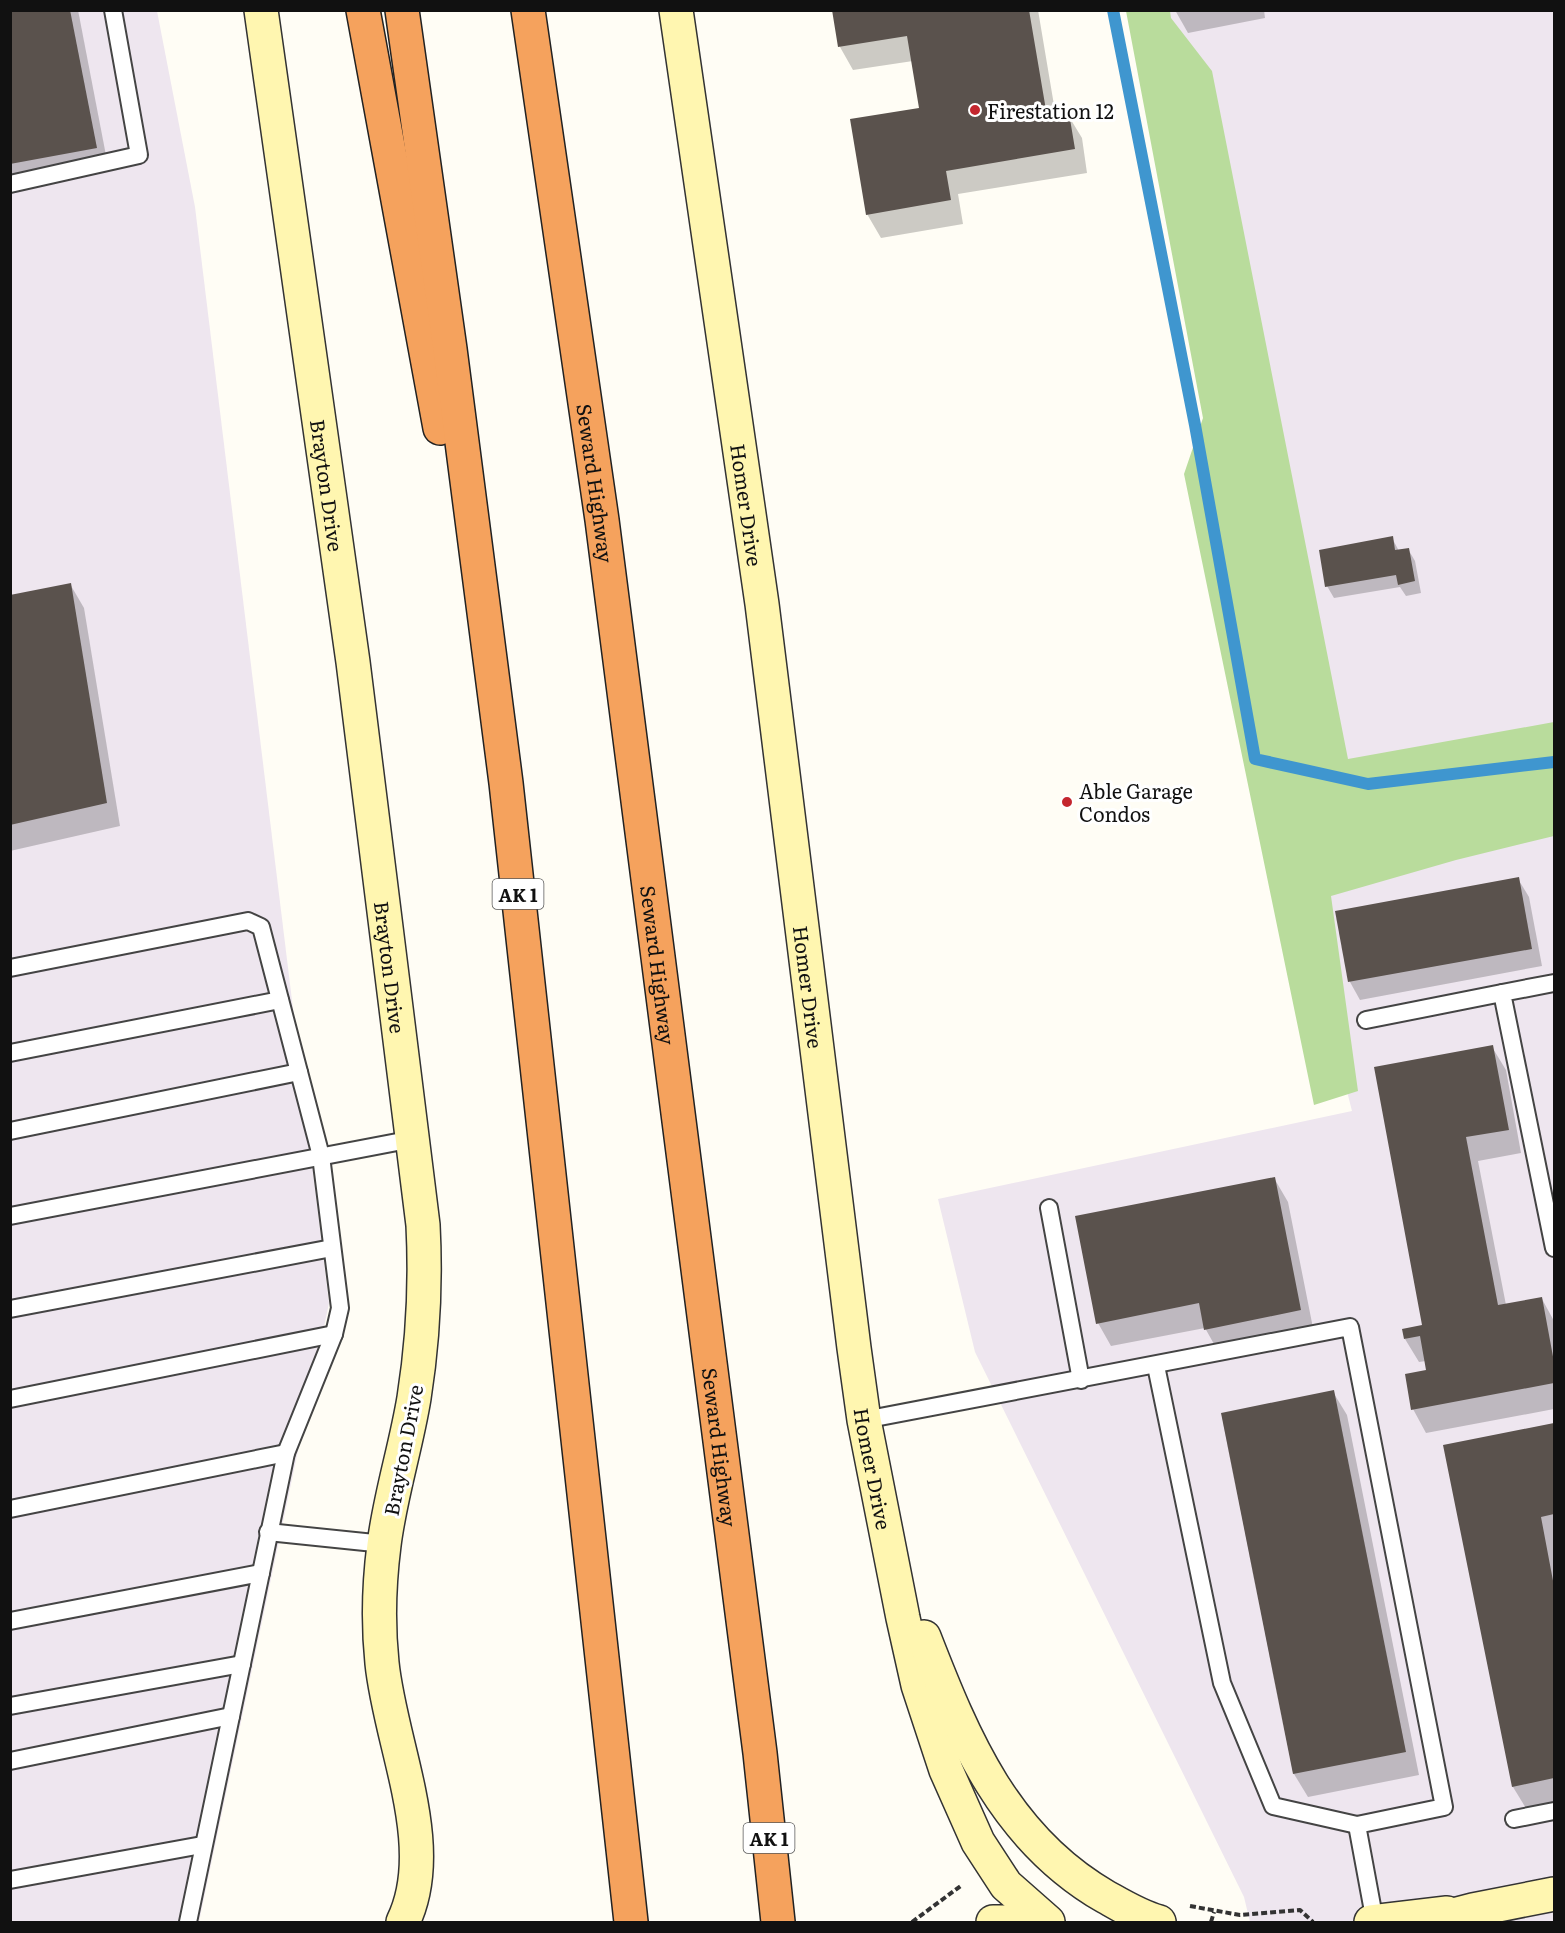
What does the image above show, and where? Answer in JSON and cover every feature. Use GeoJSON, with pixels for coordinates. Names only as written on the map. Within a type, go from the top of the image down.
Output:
{"type":"FeatureCollection","features":[{"type":"Feature","properties":{"kind":"highway"},"geometry":{"type":"LineString","coordinates":[[363,10],[506,783]]}},
{"type":"Feature","properties":{"kind":"highway","name":"AK 1"},"geometry":{"type":"LineString","coordinates":[[402,10],[450,349],[506,783],[631,1923]]}},
{"type":"Feature","properties":{"kind":"highway","name":"Seward Highway"},"geometry":{"type":"LineString","coordinates":[[528,10],[603,532],[760,1753],[778,1923]]}},
{"type":"Feature","properties":{"kind":"street","name":"Brayton Drive"},"geometry":{"type":"LineString","coordinates":[[261,10],[351,650],[413,1139],[424,1252],[422,1328],[413,1400],[384,1544],[380,1591],[382,1663],[390,1715],[417,1848],[414,1886],[403,1923]]}},
{"type":"Feature","properties":{"kind":"street","name":"Homer Drive"},"geometry":{"type":"LineString","coordinates":[[676,10],[761,592],[864,1420],[918,1685],[946,1770],[965,1816],[1006,1885],[1048,1923]]}},
{"type":"Feature","properties":{"kind":"street"},"geometry":{"type":"LineString","coordinates":[[893,1557],[965,1738],[990,1784],[1014,1817],[1072,1875],[1124,1907],[1172,1914]]}},
{"type":"Feature","properties":{"kind":"street"},"geometry":{"type":"LineString","coordinates":[[1373,1922],[1473,1910],[1554,1894]]}},
{"type":"Feature","properties":{"kind":"street"},"geometry":{"type":"LineString","coordinates":[[1427,1923],[1473,1910]]}},
{"type":"Feature","properties":{"kind":"street"},"geometry":{"type":"LineString","coordinates":[[993,1923],[1023,1923]]}},
{"type":"Feature","properties":{"kind":"lane"},"geometry":{"type":"LineString","coordinates":[[10,184],[139,155],[113,10]]}},
{"type":"Feature","properties":{"kind":"lane"},"geometry":{"type":"LineString","coordinates":[[10,968],[248,921],[261,927],[321,1156],[340,1308],[334,1334],[286,1453],[202,1845],[188,1923]]}},
{"type":"Feature","properties":{"kind":"lane"},"geometry":{"type":"LineString","coordinates":[[1366,1020],[1554,983]]}},
{"type":"Feature","properties":{"kind":"lane"},"geometry":{"type":"LineString","coordinates":[[1502,993],[1554,1248]]}},
{"type":"Feature","properties":{"kind":"lane"},"geometry":{"type":"LineString","coordinates":[[10,1053],[280,1000]]}},
{"type":"Feature","properties":{"kind":"lane"},"geometry":{"type":"LineString","coordinates":[[10,1131],[299,1072]]}},
{"type":"Feature","properties":{"kind":"lane"},"geometry":{"type":"LineString","coordinates":[[10,1216],[413,1139]]}},
{"type":"Feature","properties":{"kind":"lane"},"geometry":{"type":"LineString","coordinates":[[1049,1208],[1081,1380]]}},
{"type":"Feature","properties":{"kind":"lane"},"geometry":{"type":"LineString","coordinates":[[10,1309],[332,1248]]}},
{"type":"Feature","properties":{"kind":"lane"},"geometry":{"type":"LineString","coordinates":[[864,1420],[1156,1366],[1350,1327],[1444,1807],[1357,1825],[1273,1806],[1222,1683],[1156,1366]]}},
{"type":"Feature","properties":{"kind":"lane"},"geometry":{"type":"LineString","coordinates":[[10,1398],[334,1334]]}},
{"type":"Feature","properties":{"kind":"lane"},"geometry":{"type":"LineString","coordinates":[[10,1509],[286,1453]]}},
{"type":"Feature","properties":{"kind":"lane"},"geometry":{"type":"LineString","coordinates":[[268,1533],[384,1544]]}},
{"type":"Feature","properties":{"kind":"lane"},"geometry":{"type":"LineString","coordinates":[[10,1621],[261,1573]]}},
{"type":"Feature","properties":{"kind":"lane"},"geometry":{"type":"LineString","coordinates":[[10,1706],[242,1664]]}},
{"type":"Feature","properties":{"kind":"lane"},"geometry":{"type":"LineString","coordinates":[[10,1761],[231,1716]]}},
{"type":"Feature","properties":{"kind":"lane"},"geometry":{"type":"LineString","coordinates":[[1514,1819],[1554,1811]]}},
{"type":"Feature","properties":{"kind":"lane"},"geometry":{"type":"LineString","coordinates":[[1357,1825],[1373,1922]]}},
{"type":"Feature","properties":{"kind":"lane"},"geometry":{"type":"LineString","coordinates":[[10,1881],[202,1845]]}},
{"type":"Feature","properties":{"kind":"path"},"geometry":{"type":"LineString","coordinates":[[912,1923],[969,1880]]}},
{"type":"Feature","properties":{"kind":"path"},"geometry":{"type":"LineString","coordinates":[[1172,1914],[1214,1911],[1240,1915],[1300,1910],[1313,1923]]}},
{"type":"Feature","properties":{"kind":"path"},"geometry":{"type":"LineString","coordinates":[[1211,1923],[1214,1911]]}},
{"type":"Feature","properties":{"kind":"shaded area"},"geometry":{"type":"Polygon","coordinates":[[[11,11],[157,11],[195,207],[329,1303],[199,1922],[11,1922],[11,11]]]}},
{"type":"Feature","properties":{"kind":"shaded area"},"geometry":{"type":"Polygon","coordinates":[[[1134,11],[1554,11],[1554,1922],[1250,1922],[1244,1897],[975,1352],[938,1199],[1352,1111],[1295,886],[1134,11]]]}},
{"type":"Feature","properties":{"kind":"green space"},"geometry":{"type":"Polygon","coordinates":[[[1126,11],[1170,11],[1171,18],[1212,71],[1348,759],[1554,722],[1554,836],[1456,860],[1331,896],[1358,1091],[1314,1105],[1184,474],[1203,418],[1126,11]]]}},
{"type":"Feature","properties":{"kind":"building"},"geometry":{"type":"Polygon","coordinates":[[[10,10],[70,10],[97,148],[10,164],[10,10]]]}},
{"type":"Feature","properties":{"kind":"building","name":"Firestation 12"},"geometry":{"type":"Polygon","coordinates":[[[832,10],[1029,10],[1047,116],[1069,113],[1075,149],[946,171],[951,200],[866,215],[850,119],[919,108],[907,36],[838,47],[832,10]]]}},
{"type":"Feature","properties":{"kind":"building"},"geometry":{"type":"Polygon","coordinates":[[[1393,536],[1395,550],[1409,548],[1415,581],[1398,585],[1396,575],[1325,587],[1319,550],[1393,536]]]}},
{"type":"Feature","properties":{"kind":"building"},"geometry":{"type":"Polygon","coordinates":[[[71,583],[107,803],[10,825],[10,595],[71,583]]]}},
{"type":"Feature","properties":{"kind":"building"},"geometry":{"type":"Polygon","coordinates":[[[1519,877],[1532,949],[1348,982],[1335,911],[1519,877]]]}},
{"type":"Feature","properties":{"kind":"building"},"geometry":{"type":"Polygon","coordinates":[[[1493,1045],[1509,1130],[1466,1137],[1498,1305],[1542,1297],[1554,1362],[1554,1383],[1411,1410],[1405,1374],[1426,1370],[1420,1336],[1404,1339],[1402,1329],[1422,1325],[1374,1067],[1493,1045]]]}},
{"type":"Feature","properties":{"kind":"building"},"geometry":{"type":"Polygon","coordinates":[[[1275,1177],[1301,1310],[1204,1330],[1199,1303],[1096,1324],[1075,1216],[1275,1177]]]}},
{"type":"Feature","properties":{"kind":"building"},"geometry":{"type":"Polygon","coordinates":[[[1334,1390],[1406,1752],[1293,1774],[1221,1413],[1334,1390]]]}},
{"type":"Feature","properties":{"kind":"building"},"geometry":{"type":"Polygon","coordinates":[[[1554,1423],[1554,1514],[1541,1517],[1554,1586],[1554,1778],[1512,1787],[1443,1445],[1554,1423]]]}},
{"type":"Feature","properties":{"kind":"waterway"},"geometry":{"type":"LineString","coordinates":[[1113,10],[1195,425],[1255,759],[1368,784],[1554,762]]}},
{"type":"Feature","properties":{"kind":"place","name":"Firestation 12"},"geometry":{"type":"Point","coordinates":[975,110]}},
{"type":"Feature","properties":{"kind":"place","name":"Able Garage Condos"},"geometry":{"type":"Point","coordinates":[1067,802]}}]}
